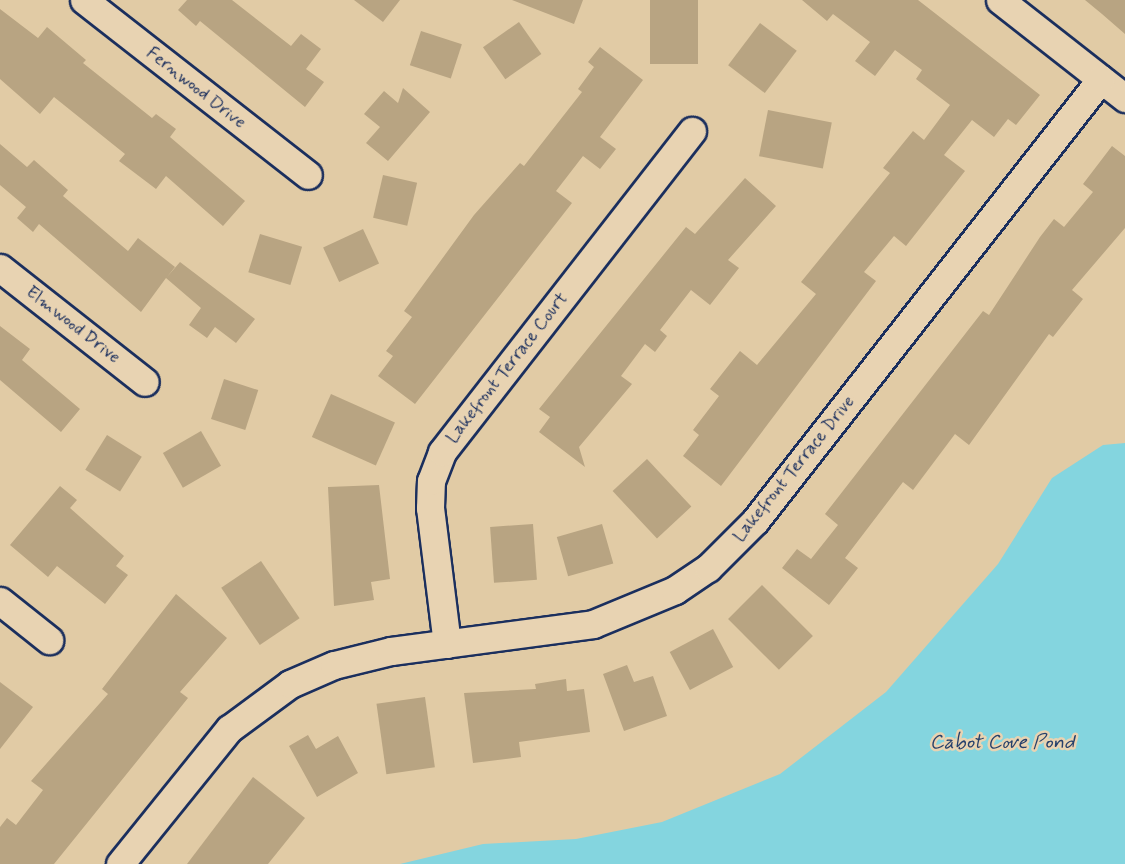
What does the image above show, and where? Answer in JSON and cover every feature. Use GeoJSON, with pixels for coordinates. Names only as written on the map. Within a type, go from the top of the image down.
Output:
{"type":"FeatureCollection","features":[{"type":"Feature","properties":{"kind":"street","name":"Fernwood Drive"},"geometry":{"type":"LineString","coordinates":[[84,0],[308,175]]}},
{"type":"Feature","properties":{"kind":"street"},"geometry":{"type":"LineString","coordinates":[[1000,0],[1125,98]]}},
{"type":"Feature","properties":{"kind":"street","name":"Lakefront Terrace Drive"},"geometry":{"type":"LineString","coordinates":[[120,864],[210,749],[270,696],[334,665],[447,644],[593,624],[675,590],[708,568],[755,521],[1101,79]]}},
{"type":"Feature","properties":{"kind":"street","name":"Lakefront Terrace Court"},"geometry":{"type":"LineString","coordinates":[[447,644],[430,508],[431,481],[442,452],[692,131]]}},
{"type":"Feature","properties":{"kind":"street","name":"Elmwood Drive"},"geometry":{"type":"LineString","coordinates":[[0,268],[145,382]]}},
{"type":"Feature","properties":{"kind":"street"},"geometry":{"type":"LineString","coordinates":[[0,602],[49,640]]}},
{"type":"Feature","properties":{"kind":"water","name":"Cabot Cove Pond"},"geometry":{"type":"Polygon","coordinates":[[[1125,443],[1125,864],[400,864],[483,844],[576,839],[662,822],[780,774],[886,692],[998,564],[1052,478],[1103,445],[1125,443]]]}},
{"type":"Feature","properties":{"kind":"building"},"geometry":{"type":"Polygon","coordinates":[[[187,0],[232,0],[291,46],[301,34],[321,49],[306,69],[324,82],[305,107],[200,21],[196,26],[178,10],[187,0]]]}},
{"type":"Feature","properties":{"kind":"building"},"geometry":{"type":"Polygon","coordinates":[[[354,0],[400,0],[383,22],[354,0]]]}},
{"type":"Feature","properties":{"kind":"building"},"geometry":{"type":"Polygon","coordinates":[[[512,0],[583,0],[574,24],[512,0]]]}},
{"type":"Feature","properties":{"kind":"building"},"geometry":{"type":"Polygon","coordinates":[[[650,0],[698,0],[698,64],[650,64],[650,0]]]}},
{"type":"Feature","properties":{"kind":"building"},"geometry":{"type":"Polygon","coordinates":[[[802,0],[918,0],[1040,95],[1016,125],[1008,119],[994,137],[972,120],[944,155],[965,171],[906,246],[894,236],[864,272],[876,281],[721,486],[683,456],[699,435],[693,430],[719,396],[710,389],[740,351],[757,365],[816,294],[801,282],[890,173],[883,168],[913,131],[924,140],[950,105],[916,79],[922,70],[895,50],[875,76],[855,61],[870,42],[833,14],[827,21],[802,0]]]}},
{"type":"Feature","properties":{"kind":"building"},"geometry":{"type":"Polygon","coordinates":[[[1085,0],[1125,0],[1125,34],[1102,14],[1085,0]]]}},
{"type":"Feature","properties":{"kind":"building"},"geometry":{"type":"Polygon","coordinates":[[[0,9],[38,38],[47,27],[86,60],[83,63],[152,118],[156,114],[176,129],[170,137],[245,201],[223,226],[166,176],[156,189],[119,161],[125,154],[54,97],[40,114],[0,79],[0,9]]]}},
{"type":"Feature","properties":{"kind":"building"},"geometry":{"type":"Polygon","coordinates":[[[519,22],[541,54],[505,79],[483,47],[519,22]]]}},
{"type":"Feature","properties":{"kind":"building"},"geometry":{"type":"Polygon","coordinates":[[[760,23],[797,51],[765,93],[728,65],[760,23]]]}},
{"type":"Feature","properties":{"kind":"building"},"geometry":{"type":"Polygon","coordinates":[[[421,31],[462,44],[451,79],[410,65],[421,31]]]}},
{"type":"Feature","properties":{"kind":"building"},"geometry":{"type":"Polygon","coordinates":[[[600,47],[643,80],[600,137],[616,149],[600,169],[583,156],[556,191],[572,203],[415,404],[378,376],[393,356],[386,351],[412,317],[404,311],[474,215],[520,163],[524,166],[582,92],[578,89],[594,67],[588,62],[600,47]]]}},
{"type":"Feature","properties":{"kind":"building"},"geometry":{"type":"Polygon","coordinates":[[[403,88],[430,112],[388,161],[366,143],[380,127],[364,114],[384,91],[398,103],[403,88]]]}},
{"type":"Feature","properties":{"kind":"building"},"geometry":{"type":"Polygon","coordinates":[[[768,110],[832,122],[823,169],[759,156],[768,110]]]}},
{"type":"Feature","properties":{"kind":"building"},"geometry":{"type":"Polygon","coordinates":[[[0,144],[27,167],[34,160],[68,190],[63,196],[128,251],[138,238],[175,267],[167,277],[180,262],[255,319],[236,343],[215,327],[207,338],[189,325],[201,308],[166,278],[141,312],[39,224],[33,232],[17,218],[26,207],[0,185],[0,144]]]}},
{"type":"Feature","properties":{"kind":"building"},"geometry":{"type":"Polygon","coordinates":[[[1112,146],[1125,156],[1125,228],[1072,290],[1083,299],[1053,337],[1049,334],[969,445],[955,434],[913,490],[903,482],[845,558],[858,568],[829,605],[782,568],[797,549],[811,559],[838,525],[825,514],[983,311],[989,315],[1054,219],[1064,227],[1093,192],[1083,184],[1112,146]]]}},
{"type":"Feature","properties":{"kind":"building"},"geometry":{"type":"Polygon","coordinates":[[[383,175],[417,183],[407,226],[373,218],[383,175]]]}},
{"type":"Feature","properties":{"kind":"building"},"geometry":{"type":"Polygon","coordinates":[[[745,178],[776,206],[728,260],[739,268],[710,305],[691,290],[660,330],[667,336],[655,352],[645,344],[621,376],[632,384],[579,447],[585,467],[539,432],[550,417],[539,409],[686,227],[695,234],[745,178]]]}},
{"type":"Feature","properties":{"kind":"building"},"geometry":{"type":"Polygon","coordinates":[[[363,229],[379,263],[339,282],[323,248],[363,229]]]}},
{"type":"Feature","properties":{"kind":"building"},"geometry":{"type":"Polygon","coordinates":[[[260,234],[302,247],[290,285],[248,272],[260,234]]]}},
{"type":"Feature","properties":{"kind":"building"},"geometry":{"type":"Polygon","coordinates":[[[0,326],[30,349],[22,360],[80,409],[61,432],[0,380],[0,326]]]}},
{"type":"Feature","properties":{"kind":"building"},"geometry":{"type":"Polygon","coordinates":[[[224,379],[258,390],[245,430],[211,419],[224,379]]]}},
{"type":"Feature","properties":{"kind":"building"},"geometry":{"type":"Polygon","coordinates":[[[331,394],[395,422],[376,465],[312,437],[331,394]]]}},
{"type":"Feature","properties":{"kind":"building"},"geometry":{"type":"Polygon","coordinates":[[[201,431],[221,466],[183,488],[163,453],[201,431]]]}},
{"type":"Feature","properties":{"kind":"building"},"geometry":{"type":"Polygon","coordinates":[[[107,435],[142,457],[120,491],[85,470],[107,435]]]}},
{"type":"Feature","properties":{"kind":"building"},"geometry":{"type":"Polygon","coordinates":[[[647,459],[691,507],[657,539],[613,491],[647,459]]]}},
{"type":"Feature","properties":{"kind":"building"},"geometry":{"type":"Polygon","coordinates":[[[379,485],[390,579],[371,582],[374,600],[334,606],[328,487],[379,485]]]}},
{"type":"Feature","properties":{"kind":"building"},"geometry":{"type":"Polygon","coordinates":[[[60,486],[77,500],[70,508],[124,556],[116,566],[128,575],[105,604],[57,566],[48,577],[10,545],[60,486]]]}},
{"type":"Feature","properties":{"kind":"building"},"geometry":{"type":"Polygon","coordinates":[[[533,524],[537,580],[494,583],[490,527],[533,524]]]}},
{"type":"Feature","properties":{"kind":"building"},"geometry":{"type":"Polygon","coordinates":[[[602,524],[613,563],[568,576],[557,537],[602,524]]]}},
{"type":"Feature","properties":{"kind":"building"},"geometry":{"type":"Polygon","coordinates":[[[261,561],[300,618],[260,645],[221,588],[261,561]]]}},
{"type":"Feature","properties":{"kind":"building"},"geometry":{"type":"Polygon","coordinates":[[[762,585],[813,636],[779,670],[728,619],[762,585]]]}},
{"type":"Feature","properties":{"kind":"building"},"geometry":{"type":"Polygon","coordinates":[[[176,594],[227,638],[180,692],[188,698],[54,864],[0,864],[0,827],[7,818],[16,825],[43,790],[31,781],[108,694],[102,689],[176,594]]]}},
{"type":"Feature","properties":{"kind":"building"},"geometry":{"type":"Polygon","coordinates":[[[713,629],[733,667],[690,690],[670,652],[713,629]]]}},
{"type":"Feature","properties":{"kind":"building"},"geometry":{"type":"Polygon","coordinates":[[[627,665],[634,682],[653,676],[667,716],[624,731],[603,674],[627,665]]]}},
{"type":"Feature","properties":{"kind":"building"},"geometry":{"type":"Polygon","coordinates":[[[566,679],[567,691],[584,689],[590,732],[519,742],[521,757],[473,763],[464,693],[536,689],[535,684],[566,679]]]}},
{"type":"Feature","properties":{"kind":"building"},"geometry":{"type":"Polygon","coordinates":[[[0,682],[33,707],[0,749],[0,682]]]}},
{"type":"Feature","properties":{"kind":"building"},"geometry":{"type":"Polygon","coordinates":[[[425,697],[435,767],[386,774],[376,704],[425,697]]]}},
{"type":"Feature","properties":{"kind":"building"},"geometry":{"type":"Polygon","coordinates":[[[308,735],[316,749],[338,736],[358,773],[317,797],[289,746],[308,735]]]}},
{"type":"Feature","properties":{"kind":"building"},"geometry":{"type":"Polygon","coordinates":[[[253,777],[305,818],[268,864],[187,864],[253,777]]]}}]}
